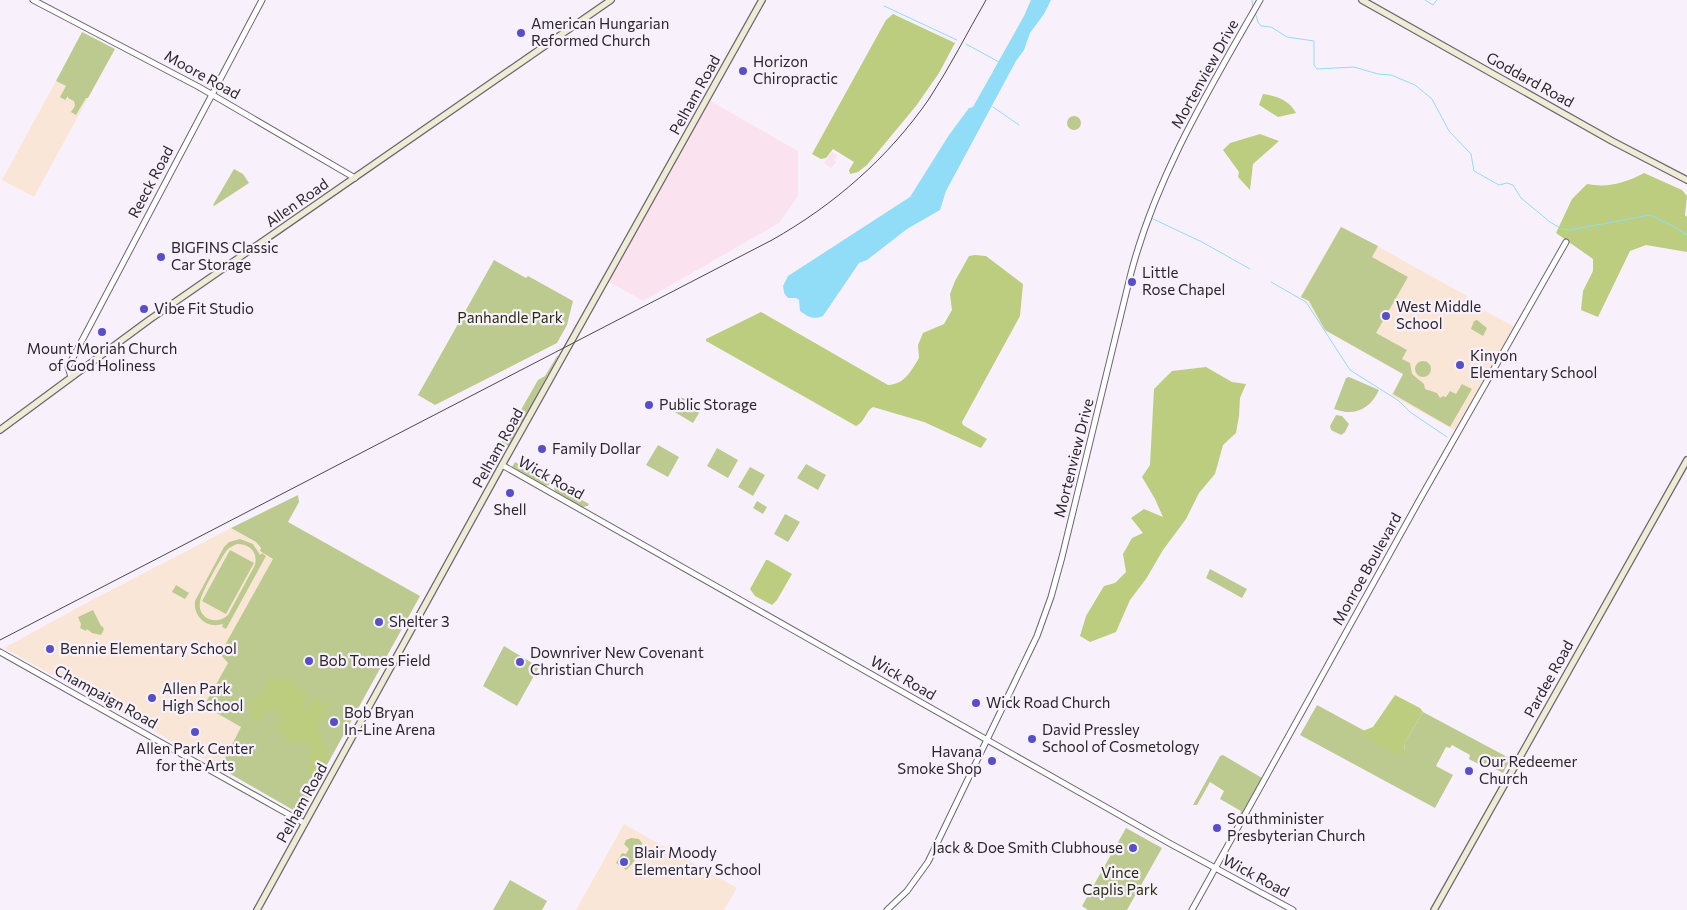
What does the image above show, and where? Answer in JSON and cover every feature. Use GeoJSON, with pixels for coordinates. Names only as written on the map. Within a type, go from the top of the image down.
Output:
{"type":"FeatureCollection","features":[{"type":"Feature","properties":{"kind":"main road","name":"Allen Road"},"geometry":{"type":"LineString","coordinates":[[0,430],[149,320],[611,0]]}},
{"type":"Feature","properties":{"kind":"main road","name":"Pelham Road"},"geometry":{"type":"LineString","coordinates":[[257,910],[502,465],[762,0]]}},
{"type":"Feature","properties":{"kind":"main road","name":"Goddard Road"},"geometry":{"type":"LineString","coordinates":[[1362,0],[1612,141],[1687,180]]}},
{"type":"Feature","properties":{"kind":"main road","name":"Pardee Road"},"geometry":{"type":"LineString","coordinates":[[1434,910],[1687,460]]}},
{"type":"Feature","properties":{"kind":"street","name":"Moore Road"},"geometry":{"type":"LineString","coordinates":[[34,0],[211,94],[355,178]]}},
{"type":"Feature","properties":{"kind":"street","name":"Reeck Road"},"geometry":{"type":"LineString","coordinates":[[71,377],[68,367],[262,0]]}},
{"type":"Feature","properties":{"kind":"street","name":"Mortenview Drive"},"geometry":{"type":"LineString","coordinates":[[887,910],[908,891],[924,870],[1032,649],[1056,581],[1142,232],[1163,179],[1179,146],[1260,0]]}},
{"type":"Feature","properties":{"kind":"street","name":"Monroe Boulevard"},"geometry":{"type":"LineString","coordinates":[[1192,910],[1420,499],[1566,242]]}},
{"type":"Feature","properties":{"kind":"street","name":"Wick Road"},"geometry":{"type":"LineString","coordinates":[[502,465],[988,741],[1293,910]]}},
{"type":"Feature","properties":{"kind":"street","name":"Champaign Road"},"geometry":{"type":"LineString","coordinates":[[0,652],[304,823]]}},
{"type":"Feature","properties":{"kind":"shaded area"},"geometry":{"type":"Polygon","coordinates":[[[56,81],[88,98],[34,197],[2,180],[56,81]]]}},
{"type":"Feature","properties":{"kind":"shaded area"},"geometry":{"type":"Polygon","coordinates":[[[707,99],[798,151],[798,196],[779,223],[643,301],[610,282],[616,261],[707,99]]]}},
{"type":"Feature","properties":{"kind":"shaded area"},"geometry":{"type":"Polygon","coordinates":[[[832,152],[837,156],[834,160],[836,162],[831,168],[824,163],[832,152]]]}},
{"type":"Feature","properties":{"kind":"shaded area","name":"West Middle School"},"geometry":{"type":"Polygon","coordinates":[[[1341,226],[1467,296],[1465,300],[1515,327],[1456,431],[1391,395],[1403,374],[1324,330],[1308,302],[1300,297],[1341,226]]]}},
{"type":"Feature","properties":{"kind":"shaded area"},"geometry":{"type":"Polygon","coordinates":[[[231,528],[256,542],[261,549],[260,551],[274,558],[221,654],[228,663],[205,704],[206,707],[241,727],[220,768],[4,648],[90,601],[231,528]]]}},
{"type":"Feature","properties":{"kind":"shaded area"},"geometry":{"type":"Polygon","coordinates":[[[624,824],[737,888],[724,910],[576,910],[624,824]]]}},
{"type":"Feature","properties":{"kind":"green space"},"geometry":{"type":"Polygon","coordinates":[[[893,14],[955,43],[939,73],[916,106],[867,165],[858,172],[850,174],[849,170],[854,162],[833,149],[826,158],[821,159],[812,154],[886,20],[893,14]]]}},
{"type":"Feature","properties":{"kind":"green space"},"geometry":{"type":"Polygon","coordinates":[[[82,32],[115,49],[88,98],[86,98],[76,115],[71,112],[75,106],[74,101],[68,98],[68,96],[65,100],[60,97],[66,86],[56,81],[82,32]]]}},
{"type":"Feature","properties":{"kind":"green space"},"geometry":{"type":"Polygon","coordinates":[[[1263,94],[1282,99],[1296,113],[1278,117],[1259,105],[1263,94]]]}},
{"type":"Feature","properties":{"kind":"green space"},"geometry":{"type":"Polygon","coordinates":[[[1074,116],[1079,118],[1081,123],[1079,128],[1074,130],[1069,128],[1067,123],[1069,118],[1074,116]]]}},
{"type":"Feature","properties":{"kind":"green space"},"geometry":{"type":"Polygon","coordinates":[[[1260,134],[1279,141],[1253,164],[1250,190],[1238,177],[1239,172],[1223,150],[1230,143],[1260,134]]]}},
{"type":"Feature","properties":{"kind":"green space"},"geometry":{"type":"Polygon","coordinates":[[[234,169],[243,174],[249,183],[214,206],[213,205],[234,169]]]}},
{"type":"Feature","properties":{"kind":"green space"},"geometry":{"type":"Polygon","coordinates":[[[1644,173],[1682,190],[1687,196],[1685,215],[1687,217],[1687,252],[1646,245],[1630,251],[1598,317],[1581,310],[1583,291],[1593,271],[1593,259],[1556,233],[1572,199],[1587,184],[1616,184],[1644,173]]]}},
{"type":"Feature","properties":{"kind":"green space","name":"West Middle School"},"geometry":{"type":"Polygon","coordinates":[[[1341,227],[1378,246],[1372,257],[1408,277],[1376,333],[1407,350],[1402,359],[1410,363],[1412,374],[1424,384],[1425,389],[1437,393],[1440,398],[1446,397],[1450,391],[1456,394],[1462,384],[1472,389],[1450,427],[1393,394],[1403,374],[1325,330],[1309,301],[1301,297],[1341,227]]]}},
{"type":"Feature","properties":{"kind":"green space"},"geometry":{"type":"Polygon","coordinates":[[[969,256],[986,256],[1023,284],[1020,316],[962,422],[963,425],[987,439],[981,448],[924,422],[873,407],[856,426],[706,341],[706,339],[761,312],[888,385],[894,384],[907,376],[919,358],[918,345],[923,333],[944,324],[952,310],[950,294],[955,281],[969,256]]]}},
{"type":"Feature","properties":{"kind":"green space","name":"Panhandle Park"},"geometry":{"type":"Polygon","coordinates":[[[494,260],[573,301],[567,325],[557,343],[435,405],[418,395],[494,260]]]}},
{"type":"Feature","properties":{"kind":"green space"},"geometry":{"type":"Polygon","coordinates":[[[1477,320],[1487,328],[1483,336],[1471,329],[1474,321],[1477,320]]]}},
{"type":"Feature","properties":{"kind":"green space"},"geometry":{"type":"Polygon","coordinates":[[[557,356],[521,423],[514,422],[538,380],[545,376],[557,356]]]}},
{"type":"Feature","properties":{"kind":"green space"},"geometry":{"type":"Polygon","coordinates":[[[1423,361],[1431,369],[1423,377],[1415,369],[1423,361]]]}},
{"type":"Feature","properties":{"kind":"green space"},"geometry":{"type":"Polygon","coordinates":[[[1206,367],[1232,382],[1246,384],[1240,398],[1236,433],[1223,445],[1215,474],[1199,493],[1186,519],[1130,600],[1116,632],[1090,642],[1080,636],[1086,616],[1104,586],[1115,583],[1126,572],[1123,554],[1132,538],[1143,533],[1131,518],[1144,509],[1163,517],[1142,477],[1150,465],[1154,389],[1172,371],[1206,367]]]}},
{"type":"Feature","properties":{"kind":"green space"},"geometry":{"type":"Polygon","coordinates":[[[1349,377],[1379,390],[1371,402],[1355,412],[1334,409],[1346,378],[1349,377]]]}},
{"type":"Feature","properties":{"kind":"green space"},"geometry":{"type":"Polygon","coordinates":[[[681,397],[702,408],[693,423],[673,411],[681,397]]]}},
{"type":"Feature","properties":{"kind":"green space"},"geometry":{"type":"Polygon","coordinates":[[[1336,415],[1342,416],[1349,424],[1341,435],[1331,430],[1330,426],[1336,415]]]}},
{"type":"Feature","properties":{"kind":"green space"},"geometry":{"type":"Polygon","coordinates":[[[513,423],[518,428],[508,446],[501,443],[513,423]]]}},
{"type":"Feature","properties":{"kind":"green space"},"geometry":{"type":"Polygon","coordinates":[[[658,445],[679,457],[668,477],[646,465],[658,445]]]}},
{"type":"Feature","properties":{"kind":"green space"},"geometry":{"type":"Polygon","coordinates":[[[717,448],[738,460],[728,478],[707,466],[717,448]]]}},
{"type":"Feature","properties":{"kind":"green space"},"geometry":{"type":"Polygon","coordinates":[[[515,462],[551,482],[550,485],[544,486],[512,467],[515,462]]]}},
{"type":"Feature","properties":{"kind":"green space"},"geometry":{"type":"Polygon","coordinates":[[[806,464],[826,475],[818,490],[797,478],[806,464]]]}},
{"type":"Feature","properties":{"kind":"green space"},"geometry":{"type":"Polygon","coordinates":[[[750,467],[765,475],[753,496],[738,487],[750,467]]]}},
{"type":"Feature","properties":{"kind":"green space"},"geometry":{"type":"Polygon","coordinates":[[[555,485],[589,504],[588,506],[582,507],[556,492],[554,489],[555,485]]]}},
{"type":"Feature","properties":{"kind":"green space"},"geometry":{"type":"Polygon","coordinates":[[[298,495],[299,502],[288,522],[420,596],[300,814],[220,768],[241,727],[206,707],[205,704],[228,663],[220,654],[273,559],[260,551],[261,548],[256,542],[231,528],[298,495]]]}},
{"type":"Feature","properties":{"kind":"green space"},"geometry":{"type":"Polygon","coordinates":[[[757,501],[767,507],[763,514],[753,508],[757,501]]]}},
{"type":"Feature","properties":{"kind":"green space"},"geometry":{"type":"Polygon","coordinates":[[[785,514],[800,522],[788,542],[774,534],[785,514]]]}},
{"type":"Feature","properties":{"kind":"green space"},"geometry":{"type":"Polygon","coordinates":[[[240,539],[253,544],[260,555],[262,553],[266,556],[226,629],[222,627],[223,624],[212,625],[202,620],[196,612],[195,601],[224,547],[229,542],[240,539]],[[237,544],[227,550],[204,591],[200,608],[202,613],[209,619],[219,620],[228,615],[255,565],[254,553],[249,547],[237,544]]]}},
{"type":"Feature","properties":{"kind":"green space"},"geometry":{"type":"Polygon","coordinates":[[[230,550],[254,563],[226,614],[202,601],[230,550]]]}},
{"type":"Feature","properties":{"kind":"green space"},"geometry":{"type":"Polygon","coordinates":[[[766,560],[792,574],[772,605],[755,596],[750,589],[766,560]]]}},
{"type":"Feature","properties":{"kind":"green space"},"geometry":{"type":"Polygon","coordinates":[[[1210,569],[1247,589],[1242,598],[1206,578],[1210,569]]]}},
{"type":"Feature","properties":{"kind":"green space"},"geometry":{"type":"Polygon","coordinates":[[[176,585],[189,593],[185,599],[172,592],[176,585]]]}},
{"type":"Feature","properties":{"kind":"green space"},"geometry":{"type":"Polygon","coordinates":[[[93,610],[104,629],[101,635],[80,628],[81,624],[78,617],[93,610]]]}},
{"type":"Feature","properties":{"kind":"green space"},"geometry":{"type":"Polygon","coordinates":[[[504,646],[539,667],[517,706],[483,686],[504,646]]]}},
{"type":"Feature","properties":{"kind":"green space"},"geometry":{"type":"Polygon","coordinates":[[[277,674],[279,680],[289,678],[294,681],[298,689],[307,690],[307,702],[302,707],[304,709],[315,698],[329,704],[322,723],[315,728],[319,730],[328,753],[326,762],[317,776],[310,775],[308,772],[311,754],[306,743],[303,740],[299,744],[288,744],[285,739],[285,733],[281,734],[277,730],[281,722],[280,713],[273,710],[263,714],[260,720],[255,722],[251,717],[254,709],[249,706],[252,699],[264,692],[267,678],[272,682],[272,678],[277,674]]]}},
{"type":"Feature","properties":{"kind":"green space"},"geometry":{"type":"Polygon","coordinates":[[[1395,695],[1420,708],[1423,712],[1405,742],[1404,752],[1400,756],[1378,745],[1360,732],[1373,727],[1395,695]]]}},
{"type":"Feature","properties":{"kind":"green space"},"geometry":{"type":"Polygon","coordinates":[[[1317,705],[1365,731],[1361,732],[1404,752],[1405,742],[1423,712],[1511,759],[1503,773],[1490,766],[1484,767],[1469,759],[1470,755],[1452,745],[1450,748],[1446,747],[1436,766],[1453,775],[1435,808],[1300,735],[1317,705]]]}},
{"type":"Feature","properties":{"kind":"green space"},"geometry":{"type":"Polygon","coordinates":[[[1223,755],[1262,778],[1242,815],[1240,814],[1241,811],[1220,799],[1224,791],[1210,782],[1197,805],[1193,805],[1220,756],[1223,755]]]}},
{"type":"Feature","properties":{"kind":"green space","name":"Vince Caplis Park"},"geometry":{"type":"Polygon","coordinates":[[[1126,828],[1162,848],[1127,910],[1088,910],[1082,906],[1126,828]]]}},
{"type":"Feature","properties":{"kind":"green space"},"geometry":{"type":"Polygon","coordinates":[[[631,838],[639,839],[642,843],[636,858],[626,870],[616,863],[622,853],[626,854],[629,849],[624,844],[626,840],[631,838]]]}},
{"type":"Feature","properties":{"kind":"green space"},"geometry":{"type":"Polygon","coordinates":[[[510,880],[547,901],[542,910],[493,910],[510,880]]]}},
{"type":"Feature","properties":{"kind":"water"},"geometry":{"type":"Polygon","coordinates":[[[1031,0],[1051,0],[1044,14],[1030,33],[1024,50],[1016,61],[946,191],[940,210],[907,229],[867,260],[859,263],[823,316],[811,317],[800,311],[799,300],[788,298],[784,293],[783,286],[788,276],[910,197],[949,135],[969,108],[973,107],[1031,0]]]}},
{"type":"Feature","properties":{"kind":"waterway"},"geometry":{"type":"LineString","coordinates":[[1252,0],[1253,6]]}},
{"type":"Feature","properties":{"kind":"waterway"},"geometry":{"type":"LineString","coordinates":[[1425,0],[1433,5],[1437,0]]}},
{"type":"Feature","properties":{"kind":"waterway"},"geometry":{"type":"LineString","coordinates":[[884,6],[957,40]]}},
{"type":"Feature","properties":{"kind":"waterway"},"geometry":{"type":"LineString","coordinates":[[1255,12],[1261,26],[1271,27],[1287,37],[1314,41],[1314,65],[1317,69],[1354,67],[1378,74],[1391,75],[1415,85],[1432,99],[1449,131],[1471,154],[1474,171],[1499,185],[1507,183],[1513,185],[1521,198],[1550,222],[1562,229],[1570,230],[1650,215],[1687,235]]}},
{"type":"Feature","properties":{"kind":"waterway"},"geometry":{"type":"LineString","coordinates":[[966,44],[999,62],[999,64]]}},
{"type":"Feature","properties":{"kind":"waterway"},"geometry":{"type":"LineString","coordinates":[[993,107],[1019,125]]}},
{"type":"Feature","properties":{"kind":"waterway"},"geometry":{"type":"LineString","coordinates":[[1151,218],[1202,242],[1250,269]]}},
{"type":"Feature","properties":{"kind":"waterway"},"geometry":{"type":"LineString","coordinates":[[1271,282],[1306,302],[1350,370],[1399,401],[1410,412],[1447,437]]}},
{"type":"Feature","properties":{"kind":"railway"},"geometry":{"type":"LineString","coordinates":[[0,640],[772,240],[817,212],[878,160],[913,121],[929,99],[986,0]]}},
{"type":"Feature","properties":{"kind":"place","name":"American Hungarian Reformed Church"},"geometry":{"type":"Point","coordinates":[521,33]}},
{"type":"Feature","properties":{"kind":"place","name":"Horizon Chiropractic"},"geometry":{"type":"Point","coordinates":[743,71]}},
{"type":"Feature","properties":{"kind":"place","name":"BIGFINS Classic Car Storage"},"geometry":{"type":"Point","coordinates":[161,257]}},
{"type":"Feature","properties":{"kind":"place","name":"Little Rose Chapel"},"geometry":{"type":"Point","coordinates":[1132,282]}},
{"type":"Feature","properties":{"kind":"place","name":"Vibe Fit Studio"},"geometry":{"type":"Point","coordinates":[144,309]}},
{"type":"Feature","properties":{"kind":"place","name":"West Middle School"},"geometry":{"type":"Point","coordinates":[1386,316]}},
{"type":"Feature","properties":{"kind":"place","name":"Mount Moriah Church of God Holiness"},"geometry":{"type":"Point","coordinates":[102,332]}},
{"type":"Feature","properties":{"kind":"place","name":"Kinyon Elementary School"},"geometry":{"type":"Point","coordinates":[1460,365]}},
{"type":"Feature","properties":{"kind":"place","name":"Public Storage"},"geometry":{"type":"Point","coordinates":[649,405]}},
{"type":"Feature","properties":{"kind":"place","name":"Family Dollar"},"geometry":{"type":"Point","coordinates":[542,449]}},
{"type":"Feature","properties":{"kind":"place","name":"Shell"},"geometry":{"type":"Point","coordinates":[510,493]}},
{"type":"Feature","properties":{"kind":"place","name":"Shelter 3"},"geometry":{"type":"Point","coordinates":[379,622]}},
{"type":"Feature","properties":{"kind":"place","name":"Bennie Elementary School"},"geometry":{"type":"Point","coordinates":[50,649]}},
{"type":"Feature","properties":{"kind":"place","name":"Bob Tomes Field"},"geometry":{"type":"Point","coordinates":[309,661]}},
{"type":"Feature","properties":{"kind":"place","name":"Downriver New Covenant Christian Church"},"geometry":{"type":"Point","coordinates":[520,662]}},
{"type":"Feature","properties":{"kind":"place","name":"Allen Park High School"},"geometry":{"type":"Point","coordinates":[152,698]}},
{"type":"Feature","properties":{"kind":"place","name":"Wick Road Church"},"geometry":{"type":"Point","coordinates":[976,703]}},
{"type":"Feature","properties":{"kind":"place","name":"Bob Bryan In-Line Arena"},"geometry":{"type":"Point","coordinates":[334,722]}},
{"type":"Feature","properties":{"kind":"place","name":"Allen Park Center for the Arts"},"geometry":{"type":"Point","coordinates":[195,732]}},
{"type":"Feature","properties":{"kind":"place","name":"David Pressley School of Cosmetology"},"geometry":{"type":"Point","coordinates":[1032,739]}},
{"type":"Feature","properties":{"kind":"place","name":"Havana Smoke Shop"},"geometry":{"type":"Point","coordinates":[992,761]}},
{"type":"Feature","properties":{"kind":"place","name":"Our Redeemer Church"},"geometry":{"type":"Point","coordinates":[1469,771]}},
{"type":"Feature","properties":{"kind":"place","name":"Southminister Presbyterian Church"},"geometry":{"type":"Point","coordinates":[1217,828]}},
{"type":"Feature","properties":{"kind":"place","name":"Jack & Doe Smith Clubhouse"},"geometry":{"type":"Point","coordinates":[1133,848]}},
{"type":"Feature","properties":{"kind":"place","name":"Blair Moody Elementary School"},"geometry":{"type":"Point","coordinates":[624,862]}}]}
